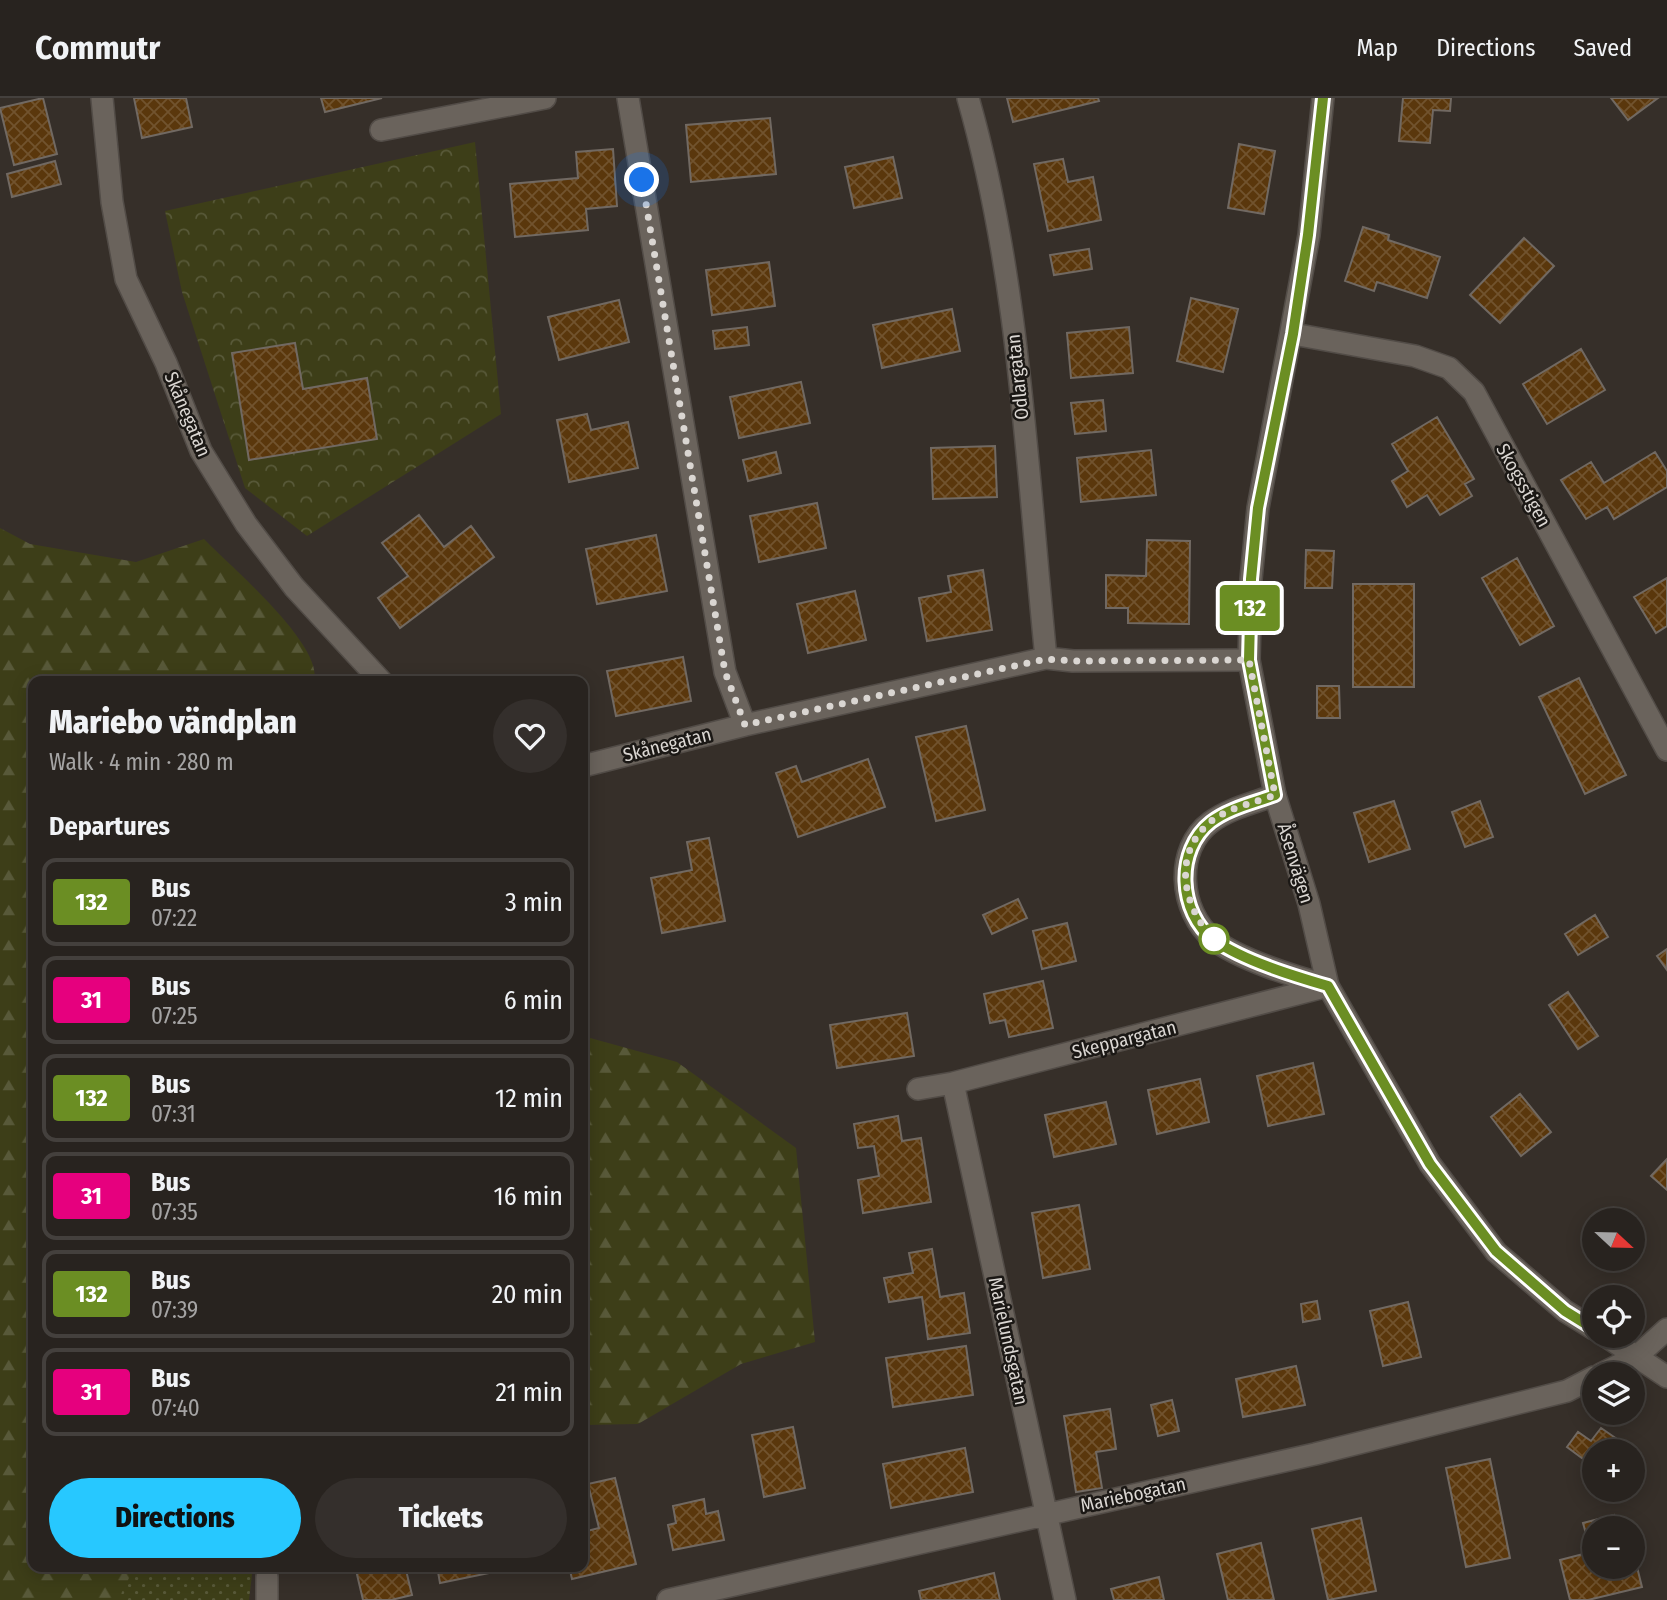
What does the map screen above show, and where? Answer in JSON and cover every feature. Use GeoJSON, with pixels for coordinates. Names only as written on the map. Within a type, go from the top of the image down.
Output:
{"type":"FeatureCollection","features":[{"type":"Feature","properties":{"kind":"street","name":"Skånegatan"},"geometry":{"type":"LineString","coordinates":[[102,98],[112,202],[126,279],[166,363],[201,451],[246,524],[294,587],[376,676]]}},
{"type":"Feature","properties":{"kind":"street"},"geometry":{"type":"LineString","coordinates":[[382,130],[545,98]]}},
{"type":"Feature","properties":{"kind":"street"},"geometry":{"type":"LineString","coordinates":[[628,98],[725,672],[745,725]]}},
{"type":"Feature","properties":{"kind":"street","name":"Odlargatan"},"geometry":{"type":"LineString","coordinates":[[968,98],[987,166],[1014,347],[1046,659]]}},
{"type":"Feature","properties":{"kind":"street","name":"Åsenvägen"},"geometry":{"type":"LineString","coordinates":[[1322,98],[1308,235],[1293,334],[1258,508],[1251,579],[1249,660],[1275,795],[1309,904],[1328,986],[1430,1164],[1496,1251],[1565,1311],[1582,1322]]}},
{"type":"Feature","properties":{"kind":"street","name":"Skogsstigen"},"geometry":{"type":"LineString","coordinates":[[1293,334],[1415,356],[1449,368],[1474,392],[1667,750]]}},
{"type":"Feature","properties":{"kind":"street","name":"Skånegatan"},"geometry":{"type":"LineString","coordinates":[[588,765],[745,725],[1046,659],[1249,660]]}},
{"type":"Feature","properties":{"kind":"street"},"geometry":{"type":"LineString","coordinates":[[1275,795],[1226,813],[1210,823],[1197,838],[1188,858],[1185,882],[1189,905],[1197,921],[1214,939],[1284,974],[1328,986]]}},
{"type":"Feature","properties":{"kind":"street","name":"Skeppargatan"},"geometry":{"type":"LineString","coordinates":[[918,1089],[953,1083],[1328,986]]}},
{"type":"Feature","properties":{"kind":"street","name":"Marielundsgatan"},"geometry":{"type":"LineString","coordinates":[[953,1083],[1065,1600]]}},
{"type":"Feature","properties":{"kind":"street"},"geometry":{"type":"LineString","coordinates":[[1625,1362],[1637,1356],[1667,1329]]}},
{"type":"Feature","properties":{"kind":"street"},"geometry":{"type":"LineString","coordinates":[[1624,1348],[1667,1377]]}},
{"type":"Feature","properties":{"kind":"street","name":"Mariebogatan"},"geometry":{"type":"LineString","coordinates":[[668,1600],[1046,1512],[1328,1451],[1567,1391],[1582,1383]]}},
{"type":"Feature","properties":{"kind":"street"},"geometry":{"type":"LineString","coordinates":[[267,1577],[267,1600]]}},
{"type":"Feature","properties":{"kind":"green space"},"geometry":{"type":"Polygon","coordinates":[[[475,142],[501,414],[307,536],[245,488],[182,292],[165,211],[475,142]]]}},
{"type":"Feature","properties":{"kind":"green space"},"geometry":{"type":"Polygon","coordinates":[[[0,528],[30,544],[136,562],[204,539],[290,627],[305,647],[313,666],[314,676],[28,676],[28,1572],[132,1572],[118,1600],[0,1600],[0,528]]]}},
{"type":"Feature","properties":{"kind":"green space"},"geometry":{"type":"Polygon","coordinates":[[[588,1037],[677,1062],[796,1148],[815,1342],[741,1364],[638,1424],[588,1425],[588,1037]]]}},
{"type":"Feature","properties":{"kind":"green space"},"geometry":{"type":"Polygon","coordinates":[[[130,1572],[252,1572],[249,1600],[112,1600],[130,1572]]]}},
{"type":"Feature","properties":{"kind":"building"},"geometry":{"type":"Polygon","coordinates":[[[43,98],[57,154],[14,165],[0,108],[43,98]]]}},
{"type":"Feature","properties":{"kind":"building"},"geometry":{"type":"Polygon","coordinates":[[[134,98],[186,98],[192,127],[142,138],[134,98]]]}},
{"type":"Feature","properties":{"kind":"building"},"geometry":{"type":"Polygon","coordinates":[[[321,98],[382,98],[325,112],[321,98]]]}},
{"type":"Feature","properties":{"kind":"building"},"geometry":{"type":"Polygon","coordinates":[[[1007,98],[1098,98],[1099,101],[1013,122],[1007,98]]]}},
{"type":"Feature","properties":{"kind":"building"},"geometry":{"type":"Polygon","coordinates":[[[1403,98],[1451,98],[1450,111],[1433,110],[1430,143],[1399,141],[1403,98]]]}},
{"type":"Feature","properties":{"kind":"building"},"geometry":{"type":"Polygon","coordinates":[[[1611,98],[1658,98],[1628,120],[1611,98]]]}},
{"type":"Feature","properties":{"kind":"building"},"geometry":{"type":"Polygon","coordinates":[[[770,118],[776,174],[691,182],[686,125],[770,118]]]}},
{"type":"Feature","properties":{"kind":"building"},"geometry":{"type":"Polygon","coordinates":[[[1239,144],[1275,151],[1264,214],[1228,208],[1239,144]]]}},
{"type":"Feature","properties":{"kind":"building"},"geometry":{"type":"Polygon","coordinates":[[[613,149],[617,206],[586,209],[588,230],[515,237],[510,184],[578,178],[576,152],[613,149]]]}},
{"type":"Feature","properties":{"kind":"building"},"geometry":{"type":"Polygon","coordinates":[[[893,157],[902,198],[854,208],[845,167],[893,157]]]}},
{"type":"Feature","properties":{"kind":"building"},"geometry":{"type":"Polygon","coordinates":[[[1063,159],[1068,182],[1093,177],[1101,220],[1048,231],[1034,164],[1063,159]]]}},
{"type":"Feature","properties":{"kind":"building"},"geometry":{"type":"Polygon","coordinates":[[[55,161],[61,184],[12,197],[7,174],[55,161]]]}},
{"type":"Feature","properties":{"kind":"building"},"geometry":{"type":"Polygon","coordinates":[[[1363,227],[1389,235],[1388,240],[1440,257],[1427,298],[1377,282],[1374,291],[1345,281],[1363,227]]]}},
{"type":"Feature","properties":{"kind":"building"},"geometry":{"type":"Polygon","coordinates":[[[1524,238],[1554,266],[1500,323],[1470,295],[1524,238]]]}},
{"type":"Feature","properties":{"kind":"building"},"geometry":{"type":"Polygon","coordinates":[[[1089,249],[1092,269],[1054,275],[1050,255],[1089,249]]]}},
{"type":"Feature","properties":{"kind":"building"},"geometry":{"type":"Polygon","coordinates":[[[769,262],[775,306],[712,315],[706,270],[769,262]]]}},
{"type":"Feature","properties":{"kind":"building"},"geometry":{"type":"Polygon","coordinates":[[[1191,298],[1238,309],[1223,372],[1177,361],[1191,298]]]}},
{"type":"Feature","properties":{"kind":"building"},"geometry":{"type":"Polygon","coordinates":[[[619,300],[629,342],[559,360],[548,317],[619,300]]]}},
{"type":"Feature","properties":{"kind":"building"},"geometry":{"type":"Polygon","coordinates":[[[952,309],[960,351],[882,368],[873,325],[952,309]]]}},
{"type":"Feature","properties":{"kind":"building"},"geometry":{"type":"Polygon","coordinates":[[[747,327],[749,345],[715,349],[713,331],[747,327]]]}},
{"type":"Feature","properties":{"kind":"building"},"geometry":{"type":"Polygon","coordinates":[[[1129,327],[1133,373],[1071,378],[1067,333],[1129,327]]]}},
{"type":"Feature","properties":{"kind":"building"},"geometry":{"type":"Polygon","coordinates":[[[295,343],[303,389],[367,378],[377,439],[249,460],[232,353],[295,343]]]}},
{"type":"Feature","properties":{"kind":"building"},"geometry":{"type":"Polygon","coordinates":[[[1581,349],[1605,390],[1547,424],[1523,384],[1581,349]]]}},
{"type":"Feature","properties":{"kind":"building"},"geometry":{"type":"Polygon","coordinates":[[[801,382],[810,423],[739,438],[730,397],[801,382]]]}},
{"type":"Feature","properties":{"kind":"building"},"geometry":{"type":"Polygon","coordinates":[[[1103,400],[1106,431],[1075,434],[1071,403],[1103,400]]]}},
{"type":"Feature","properties":{"kind":"building"},"geometry":{"type":"Polygon","coordinates":[[[587,414],[591,430],[628,422],[638,468],[569,482],[557,420],[587,414]]]}},
{"type":"Feature","properties":{"kind":"building"},"geometry":{"type":"Polygon","coordinates":[[[1437,417],[1474,479],[1465,484],[1472,496],[1440,515],[1427,495],[1407,507],[1392,481],[1408,471],[1392,444],[1437,417]]]}},
{"type":"Feature","properties":{"kind":"building"},"geometry":{"type":"Polygon","coordinates":[[[995,446],[997,497],[933,499],[931,448],[995,446]]]}},
{"type":"Feature","properties":{"kind":"building"},"geometry":{"type":"Polygon","coordinates":[[[1151,450],[1156,495],[1081,502],[1077,458],[1151,450]]]}},
{"type":"Feature","properties":{"kind":"building"},"geometry":{"type":"Polygon","coordinates":[[[776,452],[781,473],[748,481],[743,460],[776,452]]]}},
{"type":"Feature","properties":{"kind":"building"},"geometry":{"type":"Polygon","coordinates":[[[1655,452],[1667,471],[1667,487],[1614,519],[1607,507],[1586,519],[1561,480],[1591,462],[1604,483],[1655,452]]]}},
{"type":"Feature","properties":{"kind":"building"},"geometry":{"type":"Polygon","coordinates":[[[817,503],[826,548],[759,562],[750,516],[817,503]]]}},
{"type":"Feature","properties":{"kind":"building"},"geometry":{"type":"Polygon","coordinates":[[[419,515],[444,547],[471,526],[494,557],[400,628],[378,598],[408,576],[382,543],[419,515]]]}},
{"type":"Feature","properties":{"kind":"building"},"geometry":{"type":"Polygon","coordinates":[[[656,535],[667,591],[597,604],[586,549],[656,535]]]}},
{"type":"Feature","properties":{"kind":"building"},"geometry":{"type":"Polygon","coordinates":[[[1147,540],[1190,541],[1189,624],[1128,623],[1128,608],[1106,608],[1106,575],[1146,576],[1147,540]]]}},
{"type":"Feature","properties":{"kind":"building"},"geometry":{"type":"Polygon","coordinates":[[[1306,550],[1334,551],[1332,588],[1305,588],[1306,550]]]}},
{"type":"Feature","properties":{"kind":"building"},"geometry":{"type":"Polygon","coordinates":[[[1517,558],[1554,626],[1520,645],[1482,578],[1517,558]]]}},
{"type":"Feature","properties":{"kind":"building"},"geometry":{"type":"Polygon","coordinates":[[[983,570],[992,630],[927,641],[919,598],[951,592],[948,576],[983,570]]]}},
{"type":"Feature","properties":{"kind":"building"},"geometry":{"type":"Polygon","coordinates":[[[1667,578],[1667,626],[1656,633],[1634,597],[1667,578]]]}},
{"type":"Feature","properties":{"kind":"building"},"geometry":{"type":"Polygon","coordinates":[[[1353,584],[1414,584],[1414,687],[1353,687],[1353,584]]]}},
{"type":"Feature","properties":{"kind":"building"},"geometry":{"type":"Polygon","coordinates":[[[855,591],[866,640],[808,653],[797,604],[855,591]]]}},
{"type":"Feature","properties":{"kind":"building"},"geometry":{"type":"Polygon","coordinates":[[[683,657],[691,701],[616,716],[607,671],[683,657]]]}},
{"type":"Feature","properties":{"kind":"building"},"geometry":{"type":"Polygon","coordinates":[[[1579,678],[1626,775],[1585,794],[1539,697],[1579,678]]]}},
{"type":"Feature","properties":{"kind":"building"},"geometry":{"type":"Polygon","coordinates":[[[1317,686],[1339,686],[1340,718],[1317,718],[1317,686]]]}},
{"type":"Feature","properties":{"kind":"building"},"geometry":{"type":"Polygon","coordinates":[[[966,726],[985,810],[936,821],[916,737],[966,726]]]}},
{"type":"Feature","properties":{"kind":"building"},"geometry":{"type":"Polygon","coordinates":[[[868,759],[885,807],[798,837],[776,773],[796,766],[802,782],[868,759]]]}},
{"type":"Feature","properties":{"kind":"building"},"geometry":{"type":"Polygon","coordinates":[[[1394,801],[1410,849],[1369,862],[1354,813],[1394,801]]]}},
{"type":"Feature","properties":{"kind":"building"},"geometry":{"type":"Polygon","coordinates":[[[1480,801],[1493,837],[1465,847],[1452,812],[1480,801]]]}},
{"type":"Feature","properties":{"kind":"building"},"geometry":{"type":"Polygon","coordinates":[[[709,838],[725,921],[662,933],[651,878],[692,870],[687,842],[709,838]]]}},
{"type":"Feature","properties":{"kind":"building"},"geometry":{"type":"Polygon","coordinates":[[[1018,899],[1027,918],[992,934],[983,915],[1018,899]]]}},
{"type":"Feature","properties":{"kind":"building"},"geometry":{"type":"Polygon","coordinates":[[[1595,915],[1608,937],[1578,955],[1565,934],[1595,915]]]}},
{"type":"Feature","properties":{"kind":"building"},"geometry":{"type":"Polygon","coordinates":[[[1067,923],[1076,961],[1042,969],[1033,931],[1067,923]]]}},
{"type":"Feature","properties":{"kind":"building"},"geometry":{"type":"Polygon","coordinates":[[[1667,949],[1667,970],[1657,956],[1667,949]]]}},
{"type":"Feature","properties":{"kind":"building"},"geometry":{"type":"Polygon","coordinates":[[[1043,981],[1053,1028],[1009,1037],[1005,1020],[990,1023],[984,994],[1043,981]]]}},
{"type":"Feature","properties":{"kind":"building"},"geometry":{"type":"Polygon","coordinates":[[[1568,992],[1598,1036],[1578,1049],[1549,1005],[1568,992]]]}},
{"type":"Feature","properties":{"kind":"building"},"geometry":{"type":"Polygon","coordinates":[[[907,1013],[914,1056],[837,1068],[830,1025],[907,1013]]]}},
{"type":"Feature","properties":{"kind":"building"},"geometry":{"type":"Polygon","coordinates":[[[1313,1063],[1324,1114],[1268,1126],[1257,1076],[1313,1063]]]}},
{"type":"Feature","properties":{"kind":"building"},"geometry":{"type":"Polygon","coordinates":[[[1200,1079],[1209,1122],[1157,1134],[1148,1090],[1200,1079]]]}},
{"type":"Feature","properties":{"kind":"building"},"geometry":{"type":"Polygon","coordinates":[[[1520,1094],[1551,1132],[1521,1156],[1491,1117],[1520,1094]]]}},
{"type":"Feature","properties":{"kind":"building"},"geometry":{"type":"Polygon","coordinates":[[[1106,1102],[1116,1144],[1054,1157],[1045,1115],[1106,1102]]]}},
{"type":"Feature","properties":{"kind":"building"},"geometry":{"type":"Polygon","coordinates":[[[898,1116],[902,1141],[921,1138],[931,1202],[863,1213],[858,1180],[879,1176],[874,1146],[858,1148],[854,1124],[898,1116]]]}},
{"type":"Feature","properties":{"kind":"building"},"geometry":{"type":"Polygon","coordinates":[[[1667,1159],[1667,1190],[1651,1176],[1667,1159]]]}},
{"type":"Feature","properties":{"kind":"building"},"geometry":{"type":"Polygon","coordinates":[[[1079,1205],[1090,1269],[1043,1278],[1032,1213],[1079,1205]]]}},
{"type":"Feature","properties":{"kind":"building"},"geometry":{"type":"Polygon","coordinates":[[[932,1249],[940,1297],[964,1293],[970,1333],[928,1339],[922,1297],[889,1302],[884,1278],[913,1273],[909,1253],[932,1249]]]}},
{"type":"Feature","properties":{"kind":"building"},"geometry":{"type":"Polygon","coordinates":[[[1317,1301],[1320,1319],[1303,1322],[1301,1304],[1317,1301]]]}},
{"type":"Feature","properties":{"kind":"building"},"geometry":{"type":"Polygon","coordinates":[[[1408,1302],[1421,1357],[1383,1366],[1370,1311],[1408,1302]]]}},
{"type":"Feature","properties":{"kind":"building"},"geometry":{"type":"Polygon","coordinates":[[[966,1346],[973,1395],[893,1407],[886,1358],[966,1346]]]}},
{"type":"Feature","properties":{"kind":"building"},"geometry":{"type":"Polygon","coordinates":[[[1296,1366],[1305,1405],[1243,1417],[1236,1379],[1296,1366]]]}},
{"type":"Feature","properties":{"kind":"building"},"geometry":{"type":"Polygon","coordinates":[[[1172,1400],[1179,1431],[1158,1436],[1151,1405],[1172,1400]]]}},
{"type":"Feature","properties":{"kind":"building"},"geometry":{"type":"Polygon","coordinates":[[[1110,1409],[1116,1449],[1096,1452],[1102,1488],[1076,1492],[1064,1416],[1110,1409]]]}},
{"type":"Feature","properties":{"kind":"building"},"geometry":{"type":"Polygon","coordinates":[[[793,1427],[805,1488],[764,1497],[752,1435],[793,1427]]]}},
{"type":"Feature","properties":{"kind":"building"},"geometry":{"type":"Polygon","coordinates":[[[1601,1428],[1617,1439],[1593,1439],[1601,1428]]]}},
{"type":"Feature","properties":{"kind":"building"},"geometry":{"type":"Polygon","coordinates":[[[1578,1432],[1588,1439],[1582,1439],[1582,1458],[1567,1447],[1578,1432]]]}},
{"type":"Feature","properties":{"kind":"building"},"geometry":{"type":"Polygon","coordinates":[[[965,1448],[973,1492],[891,1508],[883,1464],[965,1448]]]}},
{"type":"Feature","properties":{"kind":"building"},"geometry":{"type":"Polygon","coordinates":[[[1490,1459],[1510,1558],[1466,1567],[1446,1468],[1490,1459]]]}},
{"type":"Feature","properties":{"kind":"building"},"geometry":{"type":"Polygon","coordinates":[[[615,1478],[636,1564],[572,1579],[570,1572],[588,1572],[588,1531],[599,1528],[588,1484],[615,1478]]]}},
{"type":"Feature","properties":{"kind":"building"},"geometry":{"type":"Polygon","coordinates":[[[704,1499],[706,1514],[718,1511],[724,1540],[673,1550],[668,1525],[676,1523],[673,1506],[704,1499]]]}},
{"type":"Feature","properties":{"kind":"building"},"geometry":{"type":"Polygon","coordinates":[[[1361,1518],[1376,1591],[1328,1600],[1312,1529],[1361,1518]]]}},
{"type":"Feature","properties":{"kind":"building"},"geometry":{"type":"Polygon","coordinates":[[[1261,1543],[1274,1600],[1228,1600],[1217,1554],[1261,1543]]]}},
{"type":"Feature","properties":{"kind":"building"},"geometry":{"type":"Polygon","coordinates":[[[1582,1554],[1582,1579],[1640,1579],[1642,1587],[1588,1600],[1570,1600],[1560,1560],[1582,1554]]]}},
{"type":"Feature","properties":{"kind":"building"},"geometry":{"type":"Polygon","coordinates":[[[356,1572],[406,1572],[412,1595],[391,1600],[363,1600],[356,1572]]]}},
{"type":"Feature","properties":{"kind":"building"},"geometry":{"type":"Polygon","coordinates":[[[438,1572],[494,1572],[440,1583],[438,1572]]]}},
{"type":"Feature","properties":{"kind":"building"},"geometry":{"type":"Polygon","coordinates":[[[994,1573],[1000,1600],[921,1600],[919,1591],[994,1573]]]}},
{"type":"Feature","properties":{"kind":"building"},"geometry":{"type":"Polygon","coordinates":[[[1159,1577],[1164,1600],[1114,1600],[1111,1589],[1159,1577]]]}},
{"type":"Feature","properties":{"kind":"bus line","name":"132"},"geometry":{"type":"LineString","coordinates":[[1323,98],[1308,235],[1293,334],[1258,508],[1251,579],[1249,660],[1275,795],[1226,813],[1210,823],[1197,838],[1188,858],[1185,882],[1189,905],[1197,921],[1214,939],[1284,974],[1328,986],[1430,1164],[1496,1251],[1565,1311],[1582,1322]]}},
{"type":"Feature","properties":{"kind":"route"},"geometry":{"type":"LineString","coordinates":[[642,180],[725,672],[745,725],[1046,659],[1249,660],[1275,795],[1226,813],[1210,823],[1197,838],[1188,858],[1185,882],[1189,905],[1197,921],[1214,939]]}}]}
